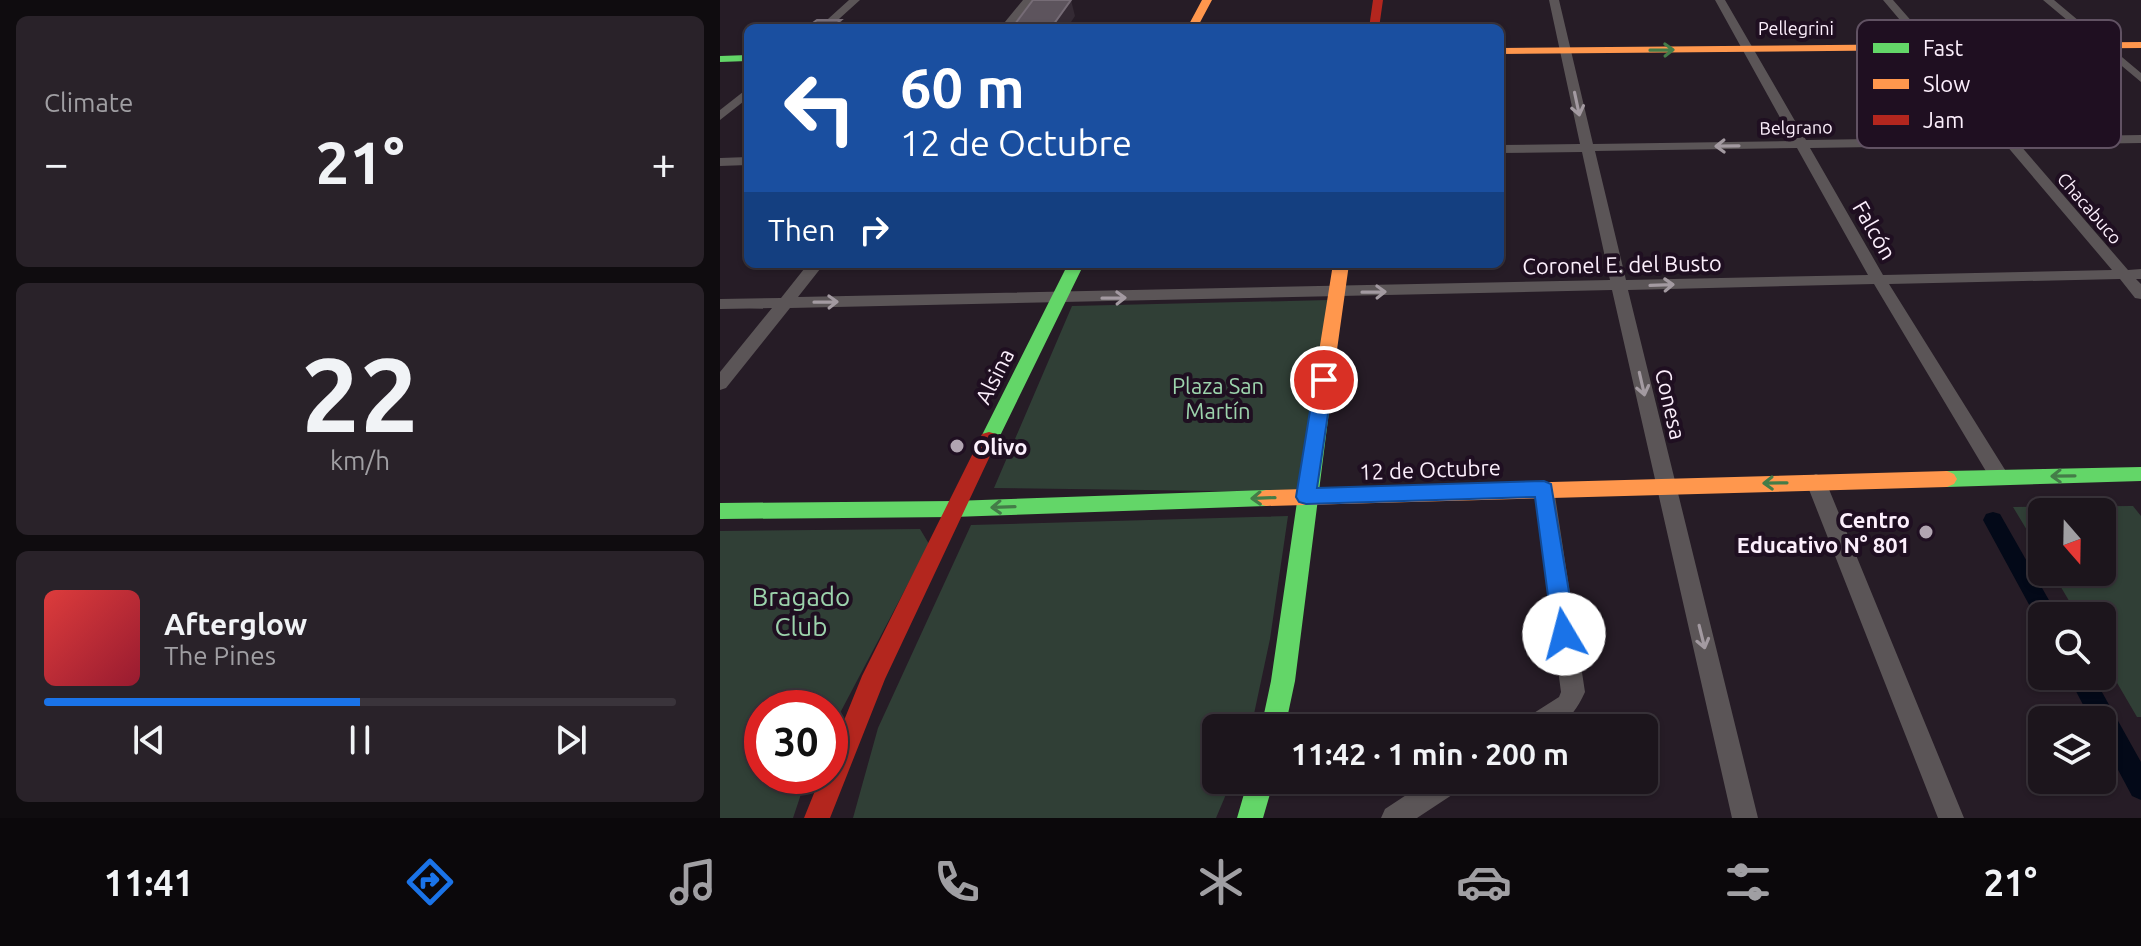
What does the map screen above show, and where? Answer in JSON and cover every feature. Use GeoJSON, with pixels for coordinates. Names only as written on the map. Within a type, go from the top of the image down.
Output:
{"type":"FeatureCollection","features":[{"type":"Feature","properties":{"kind":"main road"},"geometry":{"type":"LineString","coordinates":[[1194,24],[1207,0]]}},
{"type":"Feature","properties":{"kind":"main road"},"geometry":{"type":"LineString","coordinates":[[1375,24],[1378,0]]}},
{"type":"Feature","properties":{"kind":"main road","name":"Pellegrini"},"geometry":{"type":"LineString","coordinates":[[2121,46],[2141,45]]}},
{"type":"Feature","properties":{"kind":"main road","name":"Pellegrini"},"geometry":{"type":"LineString","coordinates":[[1504,51],[1857,48]]}},
{"type":"Feature","properties":{"kind":"main road"},"geometry":{"type":"LineString","coordinates":[[720,59],[744,58]]}},
{"type":"Feature","properties":{"kind":"main road","name":"Alsina"},"geometry":{"type":"LineString","coordinates":[[817,818],[847,739],[953,509],[1074,268]]}},
{"type":"Feature","properties":{"kind":"main road"},"geometry":{"type":"LineString","coordinates":[[1276,714],[1340,268]]}},
{"type":"Feature","properties":{"kind":"main road","name":"12 de Octubre"},"geometry":{"type":"LineString","coordinates":[[720,511],[953,509],[1544,489],[2141,474]]}},
{"type":"Feature","properties":{"kind":"main road"},"geometry":{"type":"LineString","coordinates":[[1250,818],[1257,794]]}},
{"type":"Feature","properties":{"kind":"street"},"geometry":{"type":"LineString","coordinates":[[828,24],[855,0]]}},
{"type":"Feature","properties":{"kind":"street"},"geometry":{"type":"LineString","coordinates":[[1008,24],[1028,0]]}},
{"type":"Feature","properties":{"kind":"street","name":"Conesa"},"geometry":{"type":"LineString","coordinates":[[1554,0],[1665,486],[1745,818]]}},
{"type":"Feature","properties":{"kind":"street","name":"Falcón"},"geometry":{"type":"LineString","coordinates":[[1720,0],[1878,279],[2000,478]]}},
{"type":"Feature","properties":{"kind":"street","name":"Chacabuco"},"geometry":{"type":"LineString","coordinates":[[1888,0],[1904,20]]}},
{"type":"Feature","properties":{"kind":"street"},"geometry":{"type":"LineString","coordinates":[[2048,0],[2072,20]]}},
{"type":"Feature","properties":{"kind":"street"},"geometry":{"type":"LineString","coordinates":[[2121,62],[2141,79]]}},
{"type":"Feature","properties":{"kind":"street"},"geometry":{"type":"LineString","coordinates":[[720,116],[744,95]]}},
{"type":"Feature","properties":{"kind":"street","name":"Belgrano"},"geometry":{"type":"LineString","coordinates":[[2121,139],[2141,139]]}},
{"type":"Feature","properties":{"kind":"street","name":"Belgrano"},"geometry":{"type":"LineString","coordinates":[[1504,149],[1857,144]]}},
{"type":"Feature","properties":{"kind":"street","name":"Chacabuco"},"geometry":{"type":"LineString","coordinates":[[2013,148],[2133,275],[2141,294]]}},
{"type":"Feature","properties":{"kind":"street"},"geometry":{"type":"LineString","coordinates":[[720,162],[744,161]]}},
{"type":"Feature","properties":{"kind":"street"},"geometry":{"type":"LineString","coordinates":[[720,384],[813,268]]}},
{"type":"Feature","properties":{"kind":"street","name":"Coronel E. del Busto"},"geometry":{"type":"LineString","coordinates":[[720,304],[2133,275]]}},
{"type":"Feature","properties":{"kind":"street"},"geometry":{"type":"LineString","coordinates":[[1816,482],[1951,818]]}},
{"type":"Feature","properties":{"kind":"street"},"geometry":{"type":"LineString","coordinates":[[1544,489],[1573,692],[1567,705],[1553,714]]}},
{"type":"Feature","properties":{"kind":"street"},"geometry":{"type":"LineString","coordinates":[[1394,818],[1431,794]]}},
{"type":"Feature","properties":{"kind":"green space","name":"Plaza San Martín"},"geometry":{"type":"Polygon","coordinates":[[[1329,300],[1297,492],[994,488],[1072,306],[1329,300]]]}},
{"type":"Feature","properties":{"kind":"green space"},"geometry":{"type":"Polygon","coordinates":[[[2116,506],[2133,506],[2141,516],[2141,717],[2137,717],[2116,681],[2116,602],[2070,602],[2060,586],[2116,586],[2116,506]]]}},
{"type":"Feature","properties":{"kind":"green space"},"geometry":{"type":"Polygon","coordinates":[[[2013,507],[2028,507],[2028,532],[2013,507]]]}},
{"type":"Feature","properties":{"kind":"green space"},"geometry":{"type":"Polygon","coordinates":[[[1288,516],[1270,639],[1254,714],[1202,714],[1202,794],[1226,794],[1216,818],[853,818],[878,728],[971,525],[1288,516]]]}},
{"type":"Feature","properties":{"kind":"green space","name":"Bragado Club"},"geometry":{"type":"Polygon","coordinates":[[[920,529],[929,544],[848,698],[848,690],[744,690],[744,794],[801,794],[793,818],[720,818],[720,531],[920,529]]]}},
{"type":"Feature","properties":{"kind":"building"},"geometry":{"type":"Polygon","coordinates":[[[1033,0],[1071,0],[1054,24],[1015,24],[1033,0]]]}},
{"type":"Feature","properties":{"kind":"building"},"geometry":{"type":"Polygon","coordinates":[[[817,20],[841,20],[836,24],[812,24],[817,20]]]}},
{"type":"Feature","properties":{"kind":"waterway"},"geometry":{"type":"LineString","coordinates":[[1993,520],[2039,602]]}},
{"type":"Feature","properties":{"kind":"waterway"},"geometry":{"type":"LineString","coordinates":[[2088,690],[2141,787]]}},
{"type":"Feature","properties":{"kind":"traffic: fast"},"geometry":{"type":"LineString","coordinates":[[720,59],[744,58]]}},
{"type":"Feature","properties":{"kind":"traffic: fast"},"geometry":{"type":"LineString","coordinates":[[989,439],[1074,268]]}},
{"type":"Feature","properties":{"kind":"traffic: fast"},"geometry":{"type":"LineString","coordinates":[[1276,714],[1326,364]]}},
{"type":"Feature","properties":{"kind":"traffic: fast"},"geometry":{"type":"LineString","coordinates":[[1947,479],[2141,474]]}},
{"type":"Feature","properties":{"kind":"traffic: fast"},"geometry":{"type":"LineString","coordinates":[[720,511],[953,509],[1266,498]]}},
{"type":"Feature","properties":{"kind":"traffic: fast"},"geometry":{"type":"LineString","coordinates":[[1250,818],[1257,794]]}},
{"type":"Feature","properties":{"kind":"traffic: slow"},"geometry":{"type":"LineString","coordinates":[[1194,24],[1207,0]]}},
{"type":"Feature","properties":{"kind":"traffic: slow"},"geometry":{"type":"LineString","coordinates":[[2121,45],[2141,45]]}},
{"type":"Feature","properties":{"kind":"traffic: slow"},"geometry":{"type":"LineString","coordinates":[[1504,51],[1857,48]]}},
{"type":"Feature","properties":{"kind":"traffic: slow"},"geometry":{"type":"LineString","coordinates":[[1326,364],[1340,268]]}},
{"type":"Feature","properties":{"kind":"traffic: slow"},"geometry":{"type":"LineString","coordinates":[[1266,498],[1947,479]]}},
{"type":"Feature","properties":{"kind":"traffic: jam"},"geometry":{"type":"LineString","coordinates":[[1375,24],[1378,0]]}},
{"type":"Feature","properties":{"kind":"traffic: jam"},"geometry":{"type":"LineString","coordinates":[[817,818],[874,676],[989,439]]}},
{"type":"Feature","properties":{"kind":"place","name":"Olivo"},"geometry":{"type":"Point","coordinates":[957,446]}},
{"type":"Feature","properties":{"kind":"place","name":"Centro Educativo N° 801"},"geometry":{"type":"Point","coordinates":[1926,532]}},
{"type":"Feature","properties":{"kind":"route"},"geometry":{"type":"LineString","coordinates":[[1324,380],[1306,497],[1544,489],[1564,634]]}}]}
